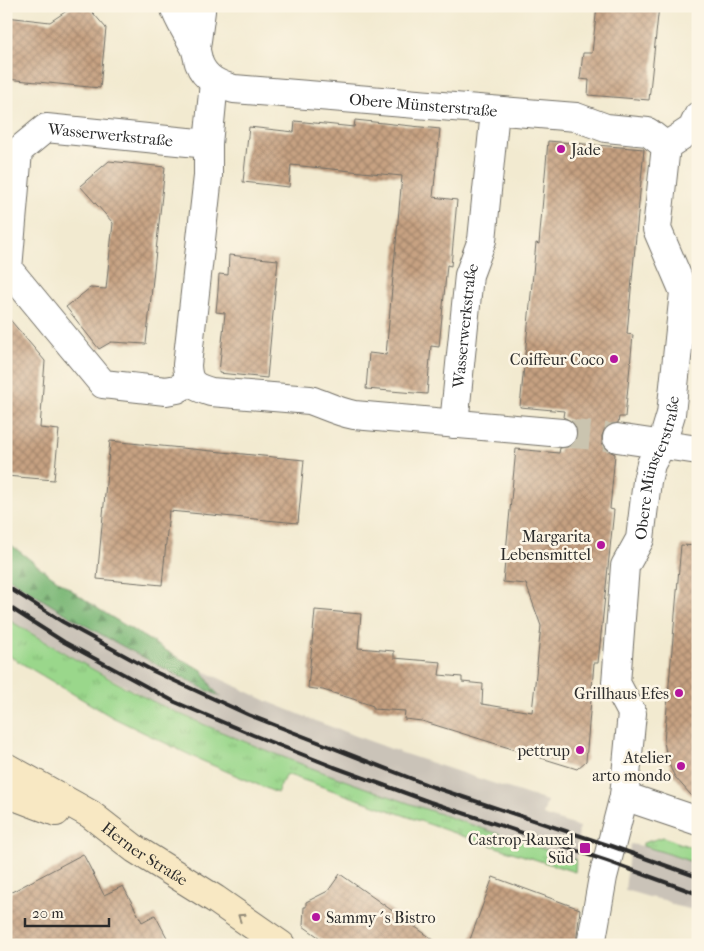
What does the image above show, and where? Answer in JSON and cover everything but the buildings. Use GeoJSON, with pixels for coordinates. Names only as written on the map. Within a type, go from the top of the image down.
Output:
{"type":"FeatureCollection","features":[{"type":"Feature","properties":{"kind":"street"},"geometry":{"type":"LineString","coordinates":[[174,6],[196,48]]}},
{"type":"Feature","properties":{"kind":"street"},"geometry":{"type":"LineString","coordinates":[[201,6],[196,48],[198,62],[204,72],[214,82],[208,144],[208,176],[187,365],[190,382],[198,388],[211,392],[310,400],[340,412],[354,415],[562,433]]}},
{"type":"Feature","properties":{"kind":"street","name":"Obere Münsterstraße"},"geometry":{"type":"LineString","coordinates":[[214,82],[234,90],[576,117],[606,128],[648,132],[666,146],[657,229],[684,292],[672,414],[662,444],[651,464],[647,481],[640,540],[625,566],[616,683],[632,713],[624,796],[603,877],[591,945]]}},
{"type":"Feature","properties":{"kind":"street","name":"Wasserwerkstraße"},"geometry":{"type":"LineString","coordinates":[[454,424],[469,275],[482,240],[495,111]]}},
{"type":"Feature","properties":{"kind":"street"},"geometry":{"type":"LineString","coordinates":[[666,146],[692,129],[698,116]]}},
{"type":"Feature","properties":{"kind":"street","name":"Wasserwerkstraße"},"geometry":{"type":"LineString","coordinates":[[190,382],[166,392],[103,384],[8,269],[18,151],[46,128],[208,144]]}},
{"type":"Feature","properties":{"kind":"street"},"geometry":{"type":"LineString","coordinates":[[617,438],[698,450]]}},
{"type":"Feature","properties":{"kind":"street","name":"Herner Straße"},"geometry":{"type":"LineString","coordinates":[[6,767],[90,814],[134,848],[281,945]]}},
{"type":"Feature","properties":{"kind":"street"},"geometry":{"type":"LineString","coordinates":[[6,792],[51,809],[134,848]]}},
{"type":"Feature","properties":{"kind":"street"},"geometry":{"type":"LineString","coordinates":[[624,796],[698,821]]}},
{"type":"Feature","properties":{"kind":"shaded area"},"geometry":{"type":"Polygon","coordinates":[[[6,576],[68,615],[147,660],[220,696],[213,689],[202,670],[269,702],[318,722],[402,753],[547,801],[543,815],[579,827],[576,860],[333,777],[153,701],[6,618],[6,576]]]}},
{"type":"Feature","properties":{"kind":"shaded area"},"geometry":{"type":"Polygon","coordinates":[[[630,844],[643,846],[698,864],[698,911],[625,890],[630,844]]]}},
{"type":"Feature","properties":{"kind":"green space"},"geometry":{"type":"Polygon","coordinates":[[[6,541],[100,610],[175,656],[202,670],[213,689],[221,697],[112,640],[6,576],[6,541]]]}},
{"type":"Feature","properties":{"kind":"green space"},"geometry":{"type":"Polygon","coordinates":[[[6,618],[68,655],[154,702],[258,747],[363,787],[576,860],[575,872],[477,841],[286,774],[277,793],[198,759],[112,717],[6,654],[6,618]]]}},
{"type":"Feature","properties":{"kind":"green space"},"geometry":{"type":"Polygon","coordinates":[[[663,837],[696,849],[698,864],[643,846],[643,843],[663,837]]]}},
{"type":"Feature","properties":{"kind":"tunnel"},"geometry":{"type":"LineString","coordinates":[[562,433],[617,438]]}},
{"type":"Feature","properties":{"kind":"railway"},"geometry":{"type":"LineString","coordinates":[[6,586],[63,622],[153,671],[249,715],[433,787],[698,877]]}},
{"type":"Feature","properties":{"kind":"railway"},"geometry":{"type":"LineString","coordinates":[[6,605],[64,642],[175,702],[253,735],[430,802],[607,861],[698,894]]}},
{"type":"Feature","properties":{"kind":"place","name":"Jade"},"geometry":{"type":"Point","coordinates":[561,149]}},
{"type":"Feature","properties":{"kind":"place","name":"Coiffeur Coco"},"geometry":{"type":"Point","coordinates":[614,359]}},
{"type":"Feature","properties":{"kind":"place","name":"Margarita Lebensmittel"},"geometry":{"type":"Point","coordinates":[601,545]}},
{"type":"Feature","properties":{"kind":"place","name":"Grillhaus Efes"},"geometry":{"type":"Point","coordinates":[679,693]}},
{"type":"Feature","properties":{"kind":"place","name":"pettrup"},"geometry":{"type":"Point","coordinates":[580,750]}},
{"type":"Feature","properties":{"kind":"place","name":"Atelier arto mondo"},"geometry":{"type":"Point","coordinates":[681,766]}},
{"type":"Feature","properties":{"kind":"place","name":"Castrop-Rauxel Süd"},"geometry":{"type":"Point","coordinates":[585,848]}},
{"type":"Feature","properties":{"kind":"place","name":"Sammy´s Bistro"},"geometry":{"type":"Point","coordinates":[316,917]}}]}
